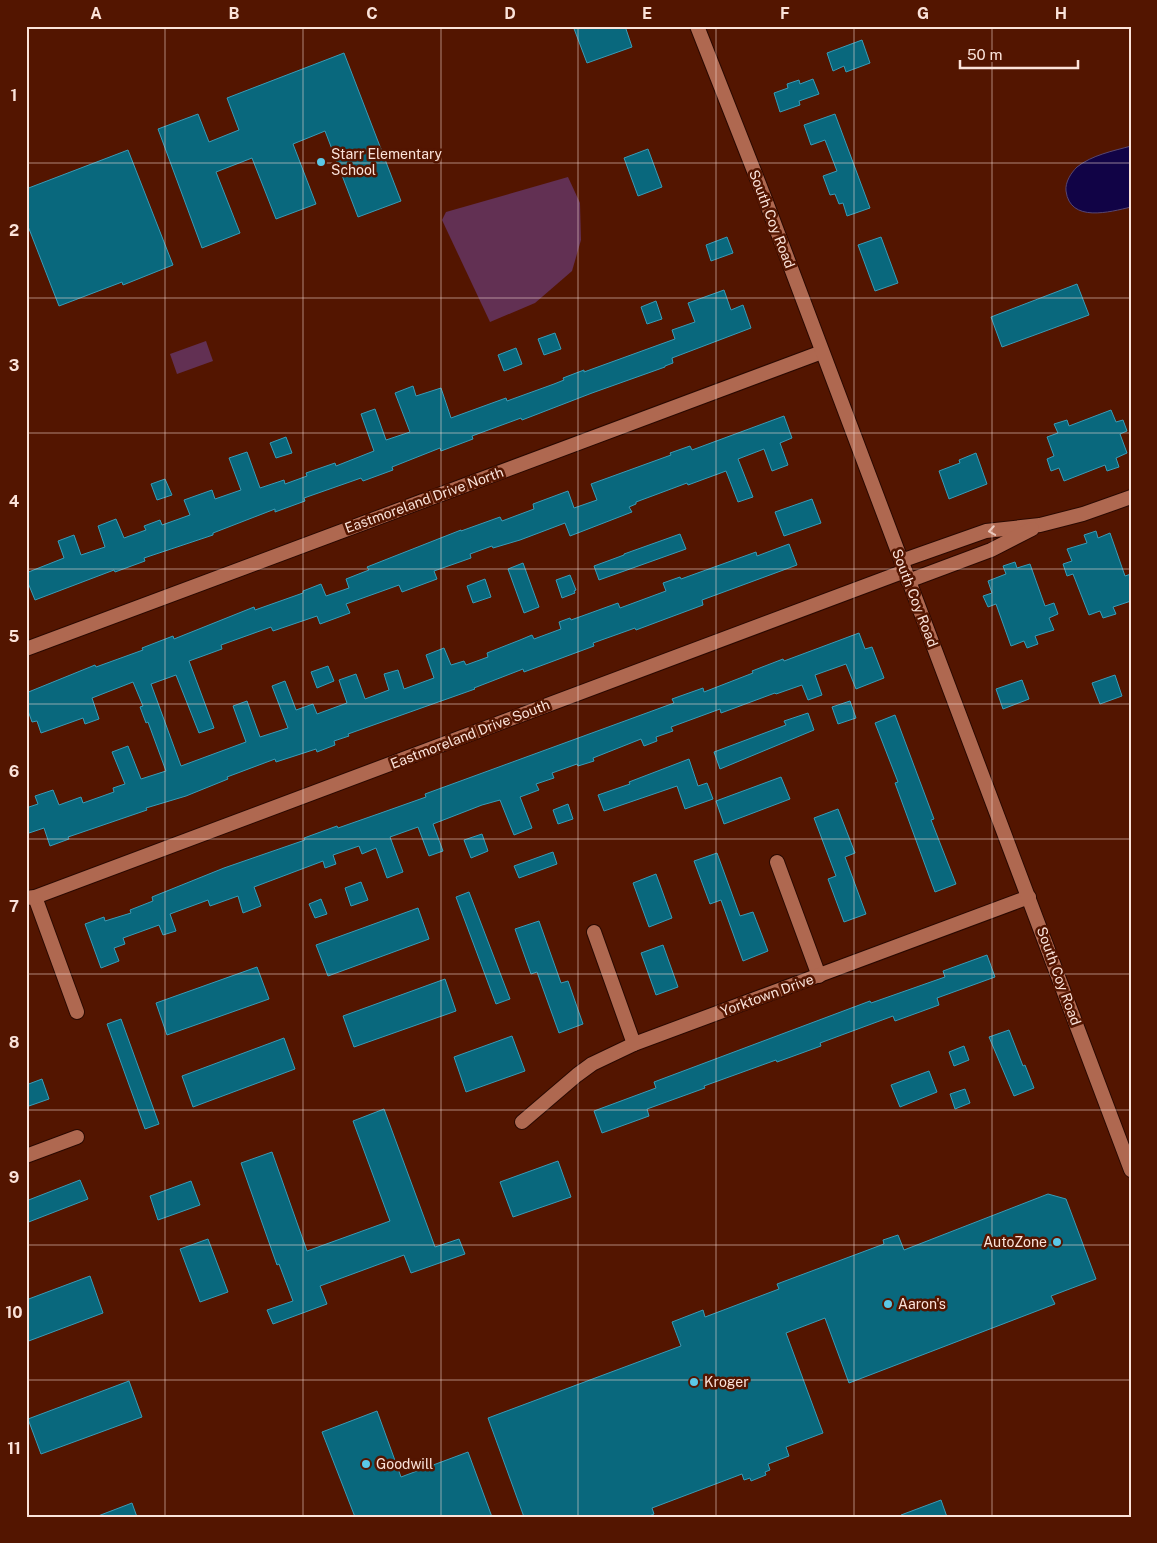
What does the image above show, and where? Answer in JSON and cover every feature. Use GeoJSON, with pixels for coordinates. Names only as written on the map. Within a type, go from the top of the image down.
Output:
{"type":"FeatureCollection","features":[{"type":"Feature","properties":{"kind":"street","name":"South Coy Road"},"geometry":{"type":"LineString","coordinates":[[697,26],[765,199],[1131,1170]]}},
{"type":"Feature","properties":{"kind":"street","name":"Eastmoreland Drive North"},"geometry":{"type":"LineString","coordinates":[[26,649],[822,352]]}},
{"type":"Feature","properties":{"kind":"street"},"geometry":{"type":"LineString","coordinates":[[905,571],[986,531],[1040,525],[1083,514],[1131,497]]}},
{"type":"Feature","properties":{"kind":"street"},"geometry":{"type":"LineString","coordinates":[[905,571],[991,550],[1040,525]]}},
{"type":"Feature","properties":{"kind":"street","name":"Eastmoreland Drive South"},"geometry":{"type":"LineString","coordinates":[[31,897],[905,571]]}},
{"type":"Feature","properties":{"kind":"street"},"geometry":{"type":"LineString","coordinates":[[777,862],[819,976]]}},
{"type":"Feature","properties":{"kind":"street"},"geometry":{"type":"LineString","coordinates":[[31,897],[77,1012]]}},
{"type":"Feature","properties":{"kind":"street","name":"Yorktown Drive"},"geometry":{"type":"LineString","coordinates":[[522,1122],[592,1064],[634,1044],[1029,897]]}},
{"type":"Feature","properties":{"kind":"street"},"geometry":{"type":"LineString","coordinates":[[594,932],[634,1044]]}},
{"type":"Feature","properties":{"kind":"street"},"geometry":{"type":"LineString","coordinates":[[26,1156],[77,1137]]}},
{"type":"Feature","properties":{"kind":"shaded area"},"geometry":{"type":"Polygon","coordinates":[[[1131,146],[1131,207],[1102,213],[1092,213],[1075,208],[1069,201],[1066,184],[1075,169],[1096,156],[1131,146]]]}},
{"type":"Feature","properties":{"kind":"shaded area"},"geometry":{"type":"Polygon","coordinates":[[[568,177],[580,203],[581,240],[572,271],[535,303],[490,322],[442,220],[446,212],[568,177]]]}},
{"type":"Feature","properties":{"kind":"shaded area"},"geometry":{"type":"Polygon","coordinates":[[[206,341],[213,361],[177,374],[170,354],[206,341]]]}},
{"type":"Feature","properties":{"kind":"building"},"geometry":{"type":"Polygon","coordinates":[[[573,26],[625,26],[632,47],[587,63],[573,26]]]}},
{"type":"Feature","properties":{"kind":"building"},"geometry":{"type":"Polygon","coordinates":[[[862,40],[870,63],[846,72],[844,66],[833,71],[827,53],[862,40]]]}},
{"type":"Feature","properties":{"kind":"building"},"geometry":{"type":"Polygon","coordinates":[[[344,53],[401,201],[358,217],[325,131],[293,144],[316,204],[276,219],[252,158],[216,172],[240,233],[202,248],[158,129],[198,114],[209,142],[239,130],[227,98],[344,53]]]}},
{"type":"Feature","properties":{"kind":"building"},"geometry":{"type":"Polygon","coordinates":[[[813,79],[819,94],[799,101],[800,105],[780,112],[774,93],[788,88],[787,84],[799,80],[800,84],[813,79]]]}},
{"type":"Feature","properties":{"kind":"building"},"geometry":{"type":"Polygon","coordinates":[[[835,114],[870,208],[847,216],[843,203],[839,204],[835,194],[830,195],[823,176],[837,171],[825,140],[811,145],[804,125],[835,114]]]}},
{"type":"Feature","properties":{"kind":"building"},"geometry":{"type":"Polygon","coordinates":[[[648,149],[662,187],[638,196],[624,158],[648,149]]]}},
{"type":"Feature","properties":{"kind":"building"},"geometry":{"type":"Polygon","coordinates":[[[128,150],[173,265],[123,285],[122,282],[59,306],[26,221],[26,189],[128,150]]]}},
{"type":"Feature","properties":{"kind":"building"},"geometry":{"type":"Polygon","coordinates":[[[727,237],[733,253],[711,261],[706,245],[727,237]]]}},
{"type":"Feature","properties":{"kind":"building"},"geometry":{"type":"Polygon","coordinates":[[[881,237],[898,283],[875,291],[858,245],[881,237]]]}},
{"type":"Feature","properties":{"kind":"building"},"geometry":{"type":"Polygon","coordinates":[[[1077,284],[1089,315],[1002,347],[991,317],[1077,284]]]}},
{"type":"Feature","properties":{"kind":"building"},"geometry":{"type":"Polygon","coordinates":[[[724,290],[731,310],[743,305],[751,328],[672,358],[673,363],[665,367],[522,420],[521,418],[472,436],[473,439],[441,451],[440,448],[392,467],[393,470],[363,481],[361,478],[304,498],[305,501],[275,512],[275,509],[213,533],[213,535],[144,558],[145,561],[115,572],[114,570],[35,600],[26,578],[26,573],[64,558],[58,541],[74,535],[81,555],[105,547],[98,526],[116,519],[124,538],[146,530],[144,526],[160,520],[162,525],[190,515],[184,500],[212,490],[215,499],[241,490],[229,458],[247,452],[260,488],[284,480],[285,484],[307,476],[306,473],[335,463],[336,466],[374,451],[361,414],[375,409],[386,440],[410,432],[395,393],[413,386],[416,396],[441,388],[451,418],[506,398],[507,401],[564,380],[563,378],[584,370],[584,372],[675,339],[672,330],[695,322],[688,303],[724,290]]]}},
{"type":"Feature","properties":{"kind":"building"},"geometry":{"type":"Polygon","coordinates":[[[656,301],[662,319],[647,324],[641,307],[656,301]]]}},
{"type":"Feature","properties":{"kind":"building"},"geometry":{"type":"Polygon","coordinates":[[[555,333],[561,349],[544,355],[538,339],[555,333]]]}},
{"type":"Feature","properties":{"kind":"building"},"geometry":{"type":"Polygon","coordinates":[[[516,348],[522,364],[504,371],[498,355],[516,348]]]}},
{"type":"Feature","properties":{"kind":"building"},"geometry":{"type":"Polygon","coordinates":[[[1111,410],[1116,422],[1123,420],[1127,431],[1120,434],[1127,453],[1116,458],[1119,467],[1107,471],[1105,465],[1064,481],[1059,468],[1051,471],[1047,459],[1054,456],[1047,437],[1058,433],[1054,424],[1067,420],[1069,426],[1111,410]]]}},
{"type":"Feature","properties":{"kind":"building"},"geometry":{"type":"Polygon","coordinates":[[[784,416],[792,438],[780,443],[788,465],[772,471],[764,449],[738,459],[753,497],[738,502],[726,471],[636,502],[636,504],[629,507],[632,512],[570,536],[565,523],[520,540],[493,548],[492,546],[470,554],[471,558],[434,571],[437,579],[402,592],[399,585],[346,604],[350,613],[320,624],[317,616],[273,631],[271,627],[221,645],[222,649],[189,661],[214,728],[199,733],[176,675],[151,684],[181,766],[246,742],[233,706],[247,701],[260,737],[288,728],[272,686],[285,681],[296,710],[313,704],[317,714],[347,703],[339,680],[356,674],[365,699],[389,690],[384,674],[398,670],[404,689],[434,678],[426,655],[444,648],[451,665],[464,661],[466,665],[488,657],[487,653],[532,635],[534,639],[561,629],[559,622],[570,618],[571,620],[618,603],[620,608],[666,591],[663,583],[680,577],[681,579],[756,552],[757,556],[789,544],[797,565],[702,600],[703,605],[636,630],[635,628],[593,643],[594,646],[524,672],[523,669],[475,689],[348,734],[349,736],[334,741],[335,745],[317,752],[316,749],[276,762],[275,759],[227,777],[228,779],[186,796],[146,808],[147,810],[68,837],[69,839],[50,846],[44,828],[29,833],[26,826],[26,808],[38,804],[35,796],[53,790],[59,805],[81,797],[83,803],[114,792],[113,788],[125,784],[112,752],[128,746],[141,779],[166,771],[148,722],[146,723],[140,707],[143,706],[133,682],[92,698],[99,719],[85,724],[83,718],[41,733],[37,721],[32,722],[26,705],[26,693],[95,665],[96,667],[143,650],[142,648],[173,636],[174,639],[254,607],[255,610],[303,593],[303,591],[321,584],[326,596],[349,588],[346,579],[369,570],[367,567],[461,530],[500,517],[502,521],[534,509],[533,504],[568,491],[574,508],[597,500],[591,484],[671,455],[670,453],[690,446],[692,450],[784,416]]]}},
{"type":"Feature","properties":{"kind":"building"},"geometry":{"type":"Polygon","coordinates":[[[286,437],[292,453],[276,458],[270,443],[286,437]]]}},
{"type":"Feature","properties":{"kind":"building"},"geometry":{"type":"Polygon","coordinates":[[[976,453],[987,484],[949,499],[939,471],[960,463],[959,460],[976,453]]]}},
{"type":"Feature","properties":{"kind":"building"},"geometry":{"type":"Polygon","coordinates":[[[165,479],[172,495],[157,500],[151,484],[165,479]]]}},
{"type":"Feature","properties":{"kind":"building"},"geometry":{"type":"Polygon","coordinates":[[[812,499],[821,523],[784,536],[775,512],[812,499]]]}},
{"type":"Feature","properties":{"kind":"building"},"geometry":{"type":"Polygon","coordinates":[[[1096,531],[1098,538],[1110,533],[1125,576],[1131,574],[1131,601],[1113,607],[1116,614],[1103,618],[1100,611],[1089,615],[1073,574],[1067,576],[1063,564],[1072,561],[1067,549],[1087,543],[1084,535],[1096,531]]]}},
{"type":"Feature","properties":{"kind":"building"},"geometry":{"type":"Polygon","coordinates":[[[680,534],[686,549],[599,580],[594,566],[680,534]]]}},
{"type":"Feature","properties":{"kind":"building"},"geometry":{"type":"Polygon","coordinates":[[[1015,562],[1017,568],[1030,564],[1045,606],[1054,603],[1058,614],[1049,618],[1054,630],[1035,636],[1038,644],[1027,648],[1024,641],[1011,646],[996,604],[988,607],[983,596],[992,593],[988,581],[1006,574],[1003,566],[1015,562]]]}},
{"type":"Feature","properties":{"kind":"building"},"geometry":{"type":"Polygon","coordinates":[[[523,563],[539,607],[524,613],[508,569],[523,563]]]}},
{"type":"Feature","properties":{"kind":"building"},"geometry":{"type":"Polygon","coordinates":[[[570,575],[576,590],[574,591],[575,593],[562,598],[556,580],[570,575]]]}},
{"type":"Feature","properties":{"kind":"building"},"geometry":{"type":"Polygon","coordinates":[[[485,579],[491,597],[473,603],[467,586],[485,579]]]}},
{"type":"Feature","properties":{"kind":"building"},"geometry":{"type":"Polygon","coordinates":[[[859,633],[865,649],[872,647],[884,678],[856,689],[846,664],[815,675],[822,695],[808,700],[802,685],[721,713],[720,709],[671,727],[673,731],[656,737],[657,741],[644,746],[641,739],[593,758],[594,761],[578,766],[577,764],[552,773],[554,778],[536,784],[539,790],[520,797],[532,828],[514,835],[500,800],[482,805],[433,824],[443,851],[429,856],[418,827],[390,837],[403,872],[387,878],[376,848],[362,854],[359,846],[333,855],[336,864],[325,868],[323,861],[254,887],[261,906],[243,913],[238,896],[210,906],[208,900],[170,914],[176,931],[163,935],[159,925],[123,938],[125,944],[114,948],[119,961],[101,968],[85,924],[104,917],[105,921],[131,913],[130,910],[153,901],[152,897],[224,868],[305,840],[304,838],[337,826],[338,828],[426,797],[425,794],[674,703],[672,699],[703,688],[704,692],[783,659],[784,661],[859,633]]]}},
{"type":"Feature","properties":{"kind":"building"},"geometry":{"type":"Polygon","coordinates":[[[328,666],[334,681],[317,688],[311,672],[328,666]]]}},
{"type":"Feature","properties":{"kind":"building"},"geometry":{"type":"Polygon","coordinates":[[[1115,675],[1122,696],[1100,704],[1092,683],[1115,675]]]}},
{"type":"Feature","properties":{"kind":"building"},"geometry":{"type":"Polygon","coordinates":[[[1022,680],[1029,699],[1003,709],[996,689],[1022,680]]]}},
{"type":"Feature","properties":{"kind":"building"},"geometry":{"type":"Polygon","coordinates":[[[850,701],[856,718],[838,724],[832,707],[850,701]]]}},
{"type":"Feature","properties":{"kind":"building"},"geometry":{"type":"Polygon","coordinates":[[[808,713],[814,730],[720,769],[714,752],[786,725],[784,721],[808,713]]]}},
{"type":"Feature","properties":{"kind":"building"},"geometry":{"type":"Polygon","coordinates":[[[895,715],[934,819],[931,820],[956,884],[935,892],[895,783],[898,782],[875,723],[895,715]]]}},
{"type":"Feature","properties":{"kind":"building"},"geometry":{"type":"Polygon","coordinates":[[[689,759],[698,786],[707,783],[713,799],[685,809],[677,786],[604,811],[598,795],[630,784],[629,782],[689,759]]]}},
{"type":"Feature","properties":{"kind":"building"},"geometry":{"type":"Polygon","coordinates":[[[781,777],[790,799],[724,824],[716,801],[781,777]]]}},
{"type":"Feature","properties":{"kind":"building"},"geometry":{"type":"Polygon","coordinates":[[[568,804],[573,819],[558,824],[553,810],[568,804]]]}},
{"type":"Feature","properties":{"kind":"building"},"geometry":{"type":"Polygon","coordinates":[[[838,809],[855,853],[845,857],[866,914],[844,922],[828,879],[836,876],[814,818],[838,809]]]}},
{"type":"Feature","properties":{"kind":"building"},"geometry":{"type":"Polygon","coordinates":[[[482,834],[488,851],[471,858],[464,840],[482,834]]]}},
{"type":"Feature","properties":{"kind":"building"},"geometry":{"type":"Polygon","coordinates":[[[553,852],[557,864],[519,878],[514,866],[553,852]]]}},
{"type":"Feature","properties":{"kind":"building"},"geometry":{"type":"Polygon","coordinates":[[[717,853],[740,916],[753,912],[768,951],[743,961],[721,900],[710,904],[694,861],[717,853]]]}},
{"type":"Feature","properties":{"kind":"building"},"geometry":{"type":"Polygon","coordinates":[[[656,874],[672,918],[649,927],[633,883],[656,874]]]}},
{"type":"Feature","properties":{"kind":"building"},"geometry":{"type":"Polygon","coordinates":[[[361,882],[368,900],[351,906],[345,888],[361,882]]]}},
{"type":"Feature","properties":{"kind":"building"},"geometry":{"type":"Polygon","coordinates":[[[469,892],[510,999],[496,1004],[456,897],[469,892]]]}},
{"type":"Feature","properties":{"kind":"building"},"geometry":{"type":"Polygon","coordinates":[[[321,899],[327,914],[315,918],[309,904],[321,899]]]}},
{"type":"Feature","properties":{"kind":"building"},"geometry":{"type":"Polygon","coordinates":[[[418,908],[429,939],[328,976],[316,945],[418,908]]]}},
{"type":"Feature","properties":{"kind":"building"},"geometry":{"type":"Polygon","coordinates":[[[539,921],[561,983],[568,981],[583,1024],[559,1033],[537,972],[531,974],[515,929],[539,921]]]}},
{"type":"Feature","properties":{"kind":"building"},"geometry":{"type":"Polygon","coordinates":[[[663,945],[678,987],[656,995],[641,953],[663,945]]]}},
{"type":"Feature","properties":{"kind":"building"},"geometry":{"type":"Polygon","coordinates":[[[987,955],[995,977],[937,998],[939,1005],[895,1021],[893,1016],[820,1043],[821,1046],[704,1086],[705,1088],[647,1109],[649,1116],[602,1133],[594,1111],[656,1088],[654,1082],[870,1001],[871,1003],[945,977],[943,971],[987,955]]]}},
{"type":"Feature","properties":{"kind":"building"},"geometry":{"type":"Polygon","coordinates":[[[257,967],[269,999],[167,1035],[156,1003],[257,967]]]}},
{"type":"Feature","properties":{"kind":"building"},"geometry":{"type":"Polygon","coordinates":[[[445,979],[456,1011],[354,1047],[343,1016],[445,979]]]}},
{"type":"Feature","properties":{"kind":"building"},"geometry":{"type":"Polygon","coordinates":[[[121,1019],[159,1124],[145,1129],[107,1024],[121,1019]]]}},
{"type":"Feature","properties":{"kind":"building"},"geometry":{"type":"Polygon","coordinates":[[[1009,1030],[1034,1088],[1014,1096],[989,1037],[1009,1030]]]}},
{"type":"Feature","properties":{"kind":"building"},"geometry":{"type":"Polygon","coordinates":[[[512,1036],[525,1071],[466,1092],[454,1057],[512,1036]]]}},
{"type":"Feature","properties":{"kind":"building"},"geometry":{"type":"Polygon","coordinates":[[[284,1038],[295,1069],[193,1107],[182,1076],[284,1038]]]}},
{"type":"Feature","properties":{"kind":"building"},"geometry":{"type":"Polygon","coordinates":[[[964,1046],[969,1060],[954,1066],[949,1052],[964,1046]]]}},
{"type":"Feature","properties":{"kind":"building"},"geometry":{"type":"Polygon","coordinates":[[[929,1071],[937,1092],[900,1107],[891,1085],[929,1071]]]}},
{"type":"Feature","properties":{"kind":"building"},"geometry":{"type":"Polygon","coordinates":[[[42,1079],[49,1099],[26,1107],[26,1085],[42,1079]]]}},
{"type":"Feature","properties":{"kind":"building"},"geometry":{"type":"Polygon","coordinates":[[[965,1089],[970,1103],[955,1109],[950,1094],[965,1089]]]}},
{"type":"Feature","properties":{"kind":"building"},"geometry":{"type":"Polygon","coordinates":[[[384,1109],[435,1247],[459,1239],[465,1254],[411,1273],[404,1255],[320,1286],[327,1304],[273,1324],[267,1310],[293,1301],[279,1264],[277,1265],[241,1163],[272,1152],[307,1251],[390,1221],[353,1121],[384,1109]]]}},
{"type":"Feature","properties":{"kind":"building"},"geometry":{"type":"Polygon","coordinates":[[[558,1161],[571,1197],[513,1217],[500,1182],[558,1161]]]}},
{"type":"Feature","properties":{"kind":"building"},"geometry":{"type":"Polygon","coordinates":[[[80,1180],[88,1199],[26,1223],[26,1201],[80,1180]]]}},
{"type":"Feature","properties":{"kind":"building"},"geometry":{"type":"Polygon","coordinates":[[[191,1181],[200,1205],[158,1220],[150,1196],[191,1181]]]}},
{"type":"Feature","properties":{"kind":"building"},"geometry":{"type":"Polygon","coordinates":[[[1048,1194],[1066,1199],[1096,1279],[1051,1296],[1055,1304],[849,1383],[825,1318],[786,1333],[823,1433],[786,1447],[789,1456],[768,1464],[770,1470],[765,1472],[766,1475],[751,1481],[750,1478],[744,1480],[742,1474],[652,1508],[654,1514],[647,1517],[524,1517],[488,1418],[681,1346],[672,1322],[703,1310],[705,1317],[779,1289],[777,1284],[884,1244],[883,1240],[898,1235],[904,1250],[1048,1194]]]}},
{"type":"Feature","properties":{"kind":"building"},"geometry":{"type":"Polygon","coordinates":[[[208,1239],[228,1292],[200,1302],[180,1249],[208,1239]]]}},
{"type":"Feature","properties":{"kind":"building"},"geometry":{"type":"Polygon","coordinates":[[[90,1276],[103,1313],[26,1342],[26,1300],[90,1276]]]}},
{"type":"Feature","properties":{"kind":"building"},"geometry":{"type":"Polygon","coordinates":[[[129,1381],[142,1417],[41,1454],[28,1419],[129,1381]]]}},
{"type":"Feature","properties":{"kind":"building","name":"Goodwill"},"geometry":{"type":"Polygon","coordinates":[[[377,1411],[401,1477],[468,1452],[492,1517],[355,1517],[322,1432],[377,1411]]]}},
{"type":"Feature","properties":{"kind":"building"},"geometry":{"type":"Polygon","coordinates":[[[941,1500],[947,1517],[901,1517],[901,1515],[941,1500]]]}},
{"type":"Feature","properties":{"kind":"building"},"geometry":{"type":"Polygon","coordinates":[[[132,1503],[137,1517],[98,1517],[98,1516],[132,1503]]]}},
{"type":"Feature","properties":{"kind":"place","name":"Starr Elementary School"},"geometry":{"type":"Point","coordinates":[321,162]}},
{"type":"Feature","properties":{"kind":"place","name":"AutoZone"},"geometry":{"type":"Point","coordinates":[1057,1242]}},
{"type":"Feature","properties":{"kind":"place","name":"Aaron's"},"geometry":{"type":"Point","coordinates":[888,1304]}},
{"type":"Feature","properties":{"kind":"place","name":"Kroger"},"geometry":{"type":"Point","coordinates":[694,1382]}},
{"type":"Feature","properties":{"kind":"place","name":"Goodwill"},"geometry":{"type":"Point","coordinates":[366,1464]}}]}
